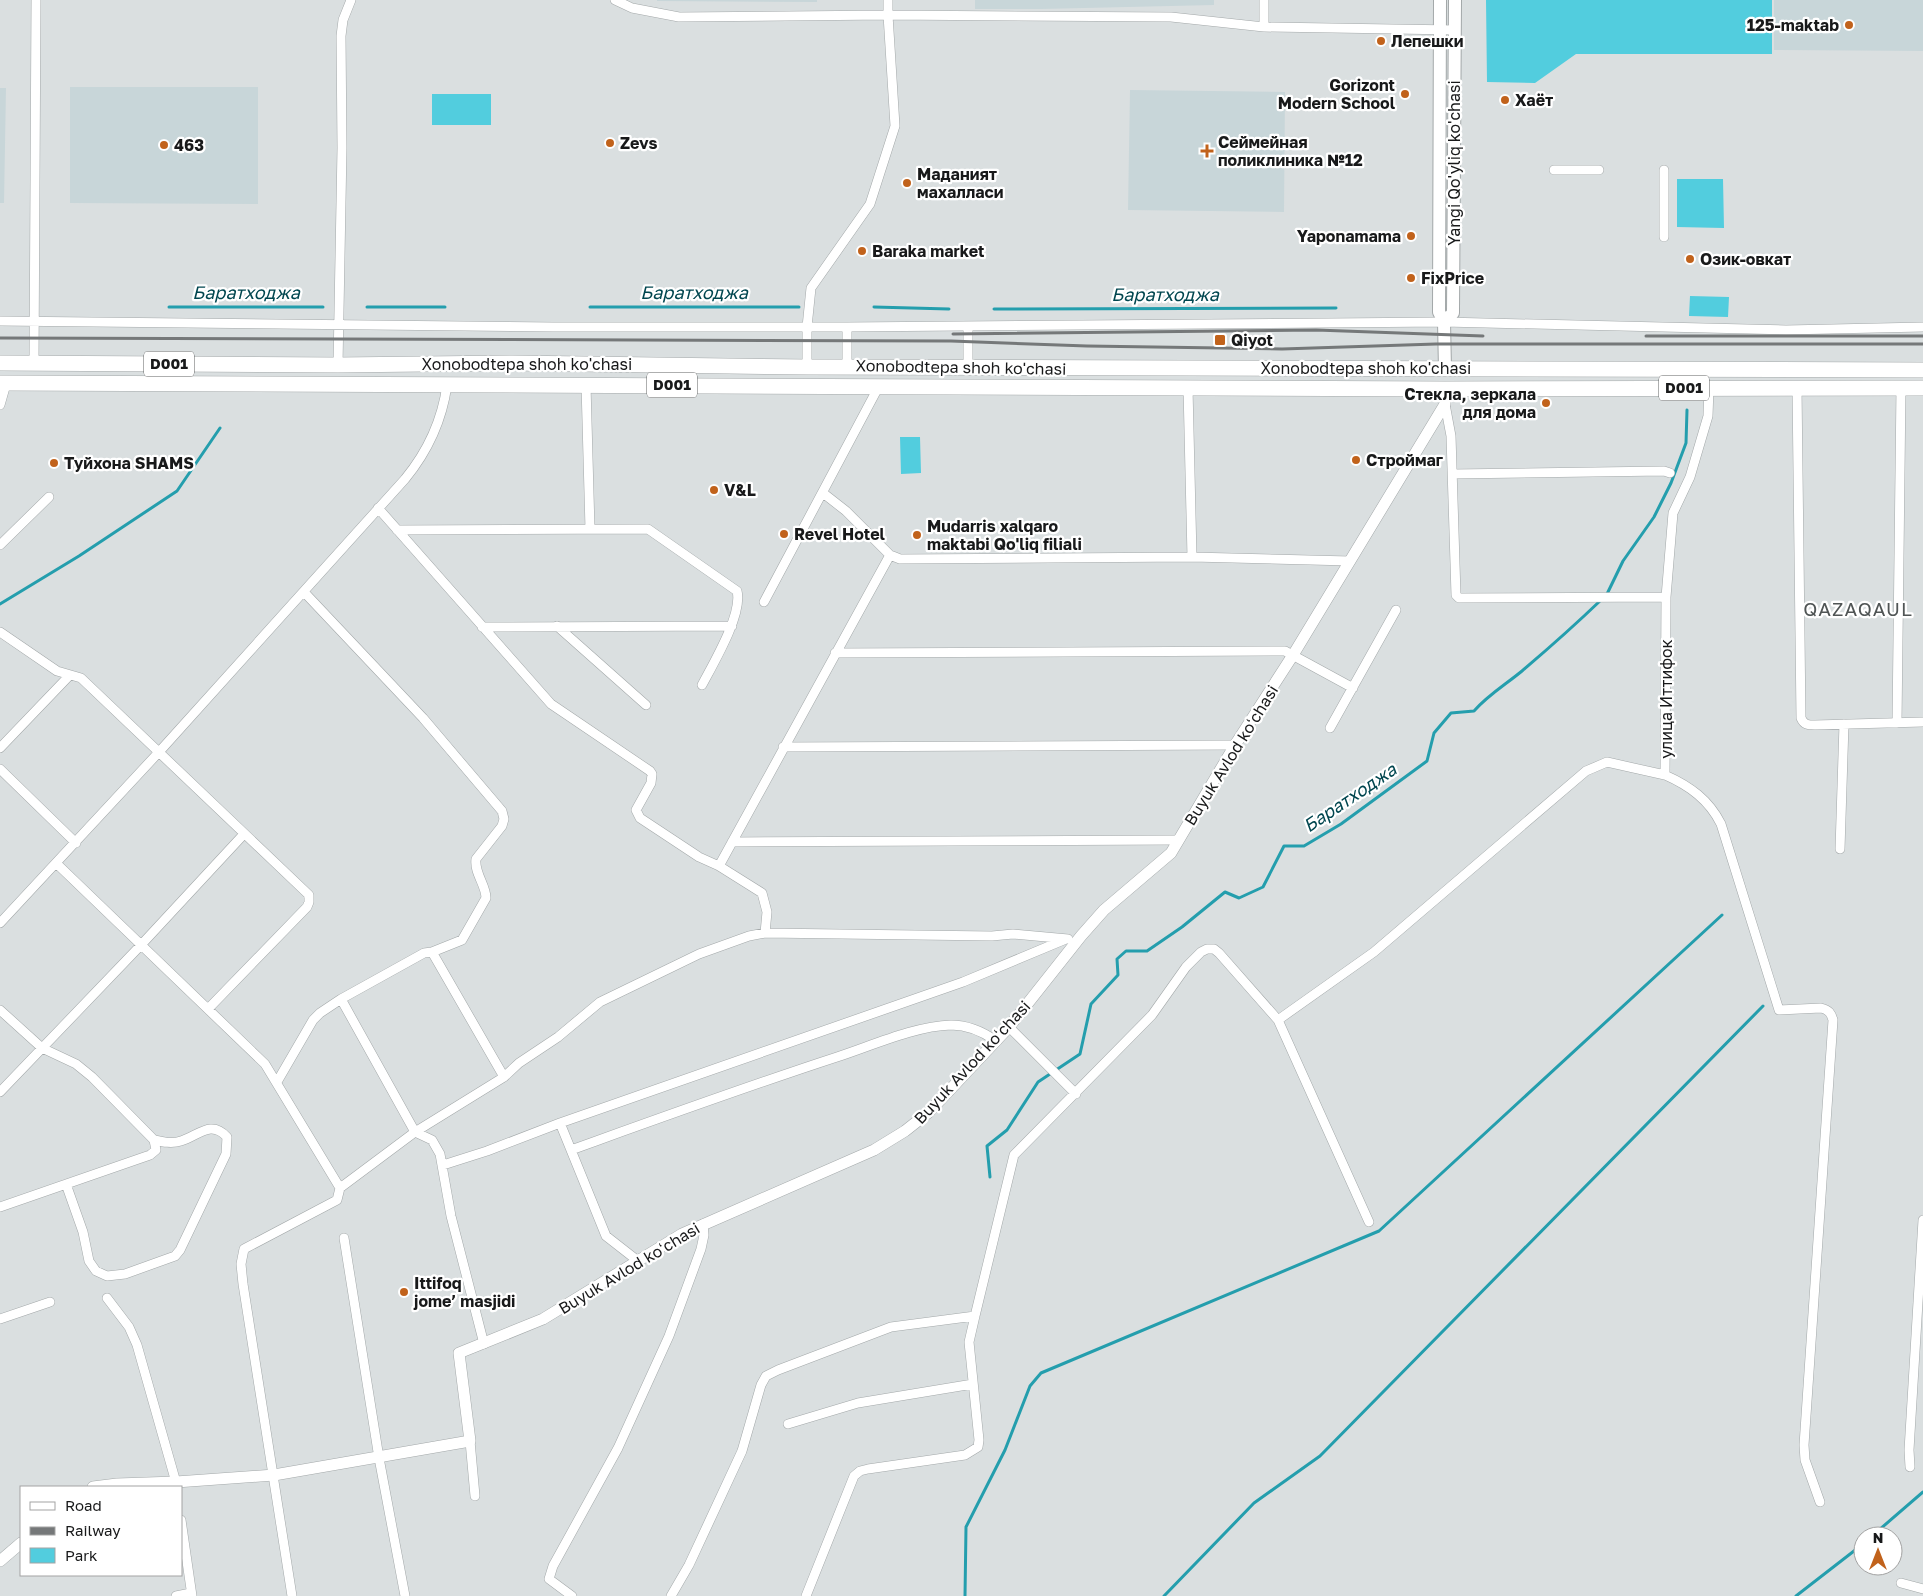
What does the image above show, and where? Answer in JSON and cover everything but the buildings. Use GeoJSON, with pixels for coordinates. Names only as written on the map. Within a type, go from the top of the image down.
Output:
{"type":"FeatureCollection","features":[{"type":"Feature","properties":{"kind":"highway","name":"Xonobodtepa shoh ko'chasi"},"geometry":{"type":"LineString","coordinates":[[0,363],[338,365],[512,362],[807,367],[1923,370]]}},
{"type":"Feature","properties":{"kind":"highway"},"geometry":{"type":"LineString","coordinates":[[115,364],[115,384]]}},
{"type":"Feature","properties":{"kind":"highway"},"geometry":{"type":"LineString","coordinates":[[1059,368],[1059,387]]}},
{"type":"Feature","properties":{"kind":"highway"},"geometry":{"type":"LineString","coordinates":[[1445,369],[1445,396]]}},
{"type":"Feature","properties":{"kind":"highway","name":"Xonobodtepa shoh ko'chasi"},"geometry":{"type":"LineString","coordinates":[[3,384],[1188,388],[1445,396],[1709,388],[1923,388]]}},
{"type":"Feature","properties":{"kind":"main road","name":"Yangi Qo'yliq ko'chasi"},"geometry":{"type":"LineString","coordinates":[[1440,0],[1439,312],[1444,322],[1445,369]]}},
{"type":"Feature","properties":{"kind":"main road","name":"Yangi Qo'yliq ko'chasi"},"geometry":{"type":"LineString","coordinates":[[1444,322],[1453,312],[1455,0]]}},
{"type":"Feature","properties":{"kind":"street"},"geometry":{"type":"LineString","coordinates":[[34,364],[36,0]]}},
{"type":"Feature","properties":{"kind":"street"},"geometry":{"type":"LineString","coordinates":[[338,365],[342,148],[341,36],[343,20],[351,0]]}},
{"type":"Feature","properties":{"kind":"street"},"geometry":{"type":"LineString","coordinates":[[615,0],[632,8],[679,17],[888,15],[1171,17],[1264,27],[1455,30]]}},
{"type":"Feature","properties":{"kind":"street"},"geometry":{"type":"LineString","coordinates":[[807,367],[807,327],[811,288],[870,204],[895,126],[888,0]]}},
{"type":"Feature","properties":{"kind":"street"},"geometry":{"type":"LineString","coordinates":[[1264,0],[1264,27]]}},
{"type":"Feature","properties":{"kind":"street"},"geometry":{"type":"LineString","coordinates":[[1554,170],[1599,170]]}},
{"type":"Feature","properties":{"kind":"street"},"geometry":{"type":"LineString","coordinates":[[1664,170],[1664,236]]}},
{"type":"Feature","properties":{"kind":"street"},"geometry":{"type":"LineString","coordinates":[[0,321],[553,327],[847,327],[1444,322],[1786,330],[1923,326]]}},
{"type":"Feature","properties":{"kind":"street"},"geometry":{"type":"LineString","coordinates":[[968,326],[968,367]]}},
{"type":"Feature","properties":{"kind":"street"},"geometry":{"type":"LineString","coordinates":[[847,327],[847,366]]}},
{"type":"Feature","properties":{"kind":"street"},"geometry":{"type":"LineString","coordinates":[[0,405],[3,384]]}},
{"type":"Feature","properties":{"kind":"street"},"geometry":{"type":"LineString","coordinates":[[0,923],[57,864],[405,479],[428,446],[444,404],[447,385]]}},
{"type":"Feature","properties":{"kind":"street"},"geometry":{"type":"LineString","coordinates":[[586,385],[590,529]]}},
{"type":"Feature","properties":{"kind":"street"},"geometry":{"type":"LineString","coordinates":[[764,602],[879,386]]}},
{"type":"Feature","properties":{"kind":"street"},"geometry":{"type":"LineString","coordinates":[[1188,388],[1192,557]]}},
{"type":"Feature","properties":{"kind":"street","name":"улица Иттифок"},"geometry":{"type":"LineString","coordinates":[[1709,388],[1708,416],[1690,477],[1673,513],[1666,597],[1666,775],[1682,782],[1712,807],[1721,824],[1779,1010],[1826,1009],[1831,1014],[1833,1020],[1804,1445],[1805,1460],[1820,1502]]}},
{"type":"Feature","properties":{"kind":"street"},"geometry":{"type":"LineString","coordinates":[[1797,388],[1800,713],[1803,722],[1807,725],[1923,722]]}},
{"type":"Feature","properties":{"kind":"street"},"geometry":{"type":"LineString","coordinates":[[1898,723],[1901,388]]}},
{"type":"Feature","properties":{"kind":"street"},"geometry":{"type":"LineString","coordinates":[[1445,396],[1451,436],[1456,595],[1459,598],[1666,597]]}},
{"type":"Feature","properties":{"kind":"street","name":"Buyuk Avlod koʻchasi"},"geometry":{"type":"LineString","coordinates":[[470,1441],[460,1353],[543,1319],[682,1234],[811,1178],[890,1141],[929,1112],[996,1041],[1104,910],[1171,853],[1235,745],[1350,561],[1445,396]]}},
{"type":"Feature","properties":{"kind":"street"},"geometry":{"type":"LineString","coordinates":[[1453,474],[1664,471],[1670,473]]}},
{"type":"Feature","properties":{"kind":"street"},"geometry":{"type":"LineString","coordinates":[[823,494],[846,511],[890,555],[900,559],[1192,557],[1350,561]]}},
{"type":"Feature","properties":{"kind":"street"},"geometry":{"type":"LineString","coordinates":[[0,545],[50,497]]}},
{"type":"Feature","properties":{"kind":"street"},"geometry":{"type":"LineString","coordinates":[[378,508],[551,704],[650,771],[652,774],[651,783],[636,810],[640,818],[699,857],[719,866],[762,893],[767,912],[765,933]]}},
{"type":"Feature","properties":{"kind":"street"},"geometry":{"type":"LineString","coordinates":[[397,530],[648,529],[737,591],[738,601],[732,626],[702,685]]}},
{"type":"Feature","properties":{"kind":"street"},"geometry":{"type":"LineString","coordinates":[[719,866],[890,555]]}},
{"type":"Feature","properties":{"kind":"street"},"geometry":{"type":"LineString","coordinates":[[277,1082],[313,1020],[324,1010],[424,953],[432,952],[462,940],[486,898],[476,859],[502,826],[504,819],[502,811],[423,718],[304,592]]}},
{"type":"Feature","properties":{"kind":"street"},"geometry":{"type":"LineString","coordinates":[[1330,728],[1396,610]]}},
{"type":"Feature","properties":{"kind":"street"},"geometry":{"type":"LineString","coordinates":[[482,626],[732,626]]}},
{"type":"Feature","properties":{"kind":"street"},"geometry":{"type":"LineString","coordinates":[[557,626],[646,705]]}},
{"type":"Feature","properties":{"kind":"street"},"geometry":{"type":"LineString","coordinates":[[0,632],[58,671],[69,676],[81,678],[308,895],[309,902],[208,1010]]}},
{"type":"Feature","properties":{"kind":"street"},"geometry":{"type":"LineString","coordinates":[[835,653],[1284,652],[1293,655],[1353,688]]}},
{"type":"Feature","properties":{"kind":"street"},"geometry":{"type":"LineString","coordinates":[[0,748],[69,676]]}},
{"type":"Feature","properties":{"kind":"street"},"geometry":{"type":"LineString","coordinates":[[1840,849],[1844,724]]}},
{"type":"Feature","properties":{"kind":"street"},"geometry":{"type":"LineString","coordinates":[[784,747],[1235,745]]}},
{"type":"Feature","properties":{"kind":"street"},"geometry":{"type":"LineString","coordinates":[[1278,1020],[1374,952],[1586,771],[1608,762],[1666,775]]}},
{"type":"Feature","properties":{"kind":"street"},"geometry":{"type":"LineString","coordinates":[[0,769],[76,843]]}},
{"type":"Feature","properties":{"kind":"street"},"geometry":{"type":"LineString","coordinates":[[0,1092],[244,834]]}},
{"type":"Feature","properties":{"kind":"street"},"geometry":{"type":"LineString","coordinates":[[732,842],[1179,840]]}},
{"type":"Feature","properties":{"kind":"street"},"geometry":{"type":"LineString","coordinates":[[57,864],[265,1064],[340,1188]]}},
{"type":"Feature","properties":{"kind":"street"},"geometry":{"type":"LineString","coordinates":[[292,1596],[241,1264],[244,1249],[337,1200],[340,1188],[415,1132],[504,1077],[520,1063],[558,1037],[600,1002],[699,954],[749,936],[765,933],[992,936],[1013,934],[1068,938],[1081,936]]}},
{"type":"Feature","properties":{"kind":"street"},"geometry":{"type":"LineString","coordinates":[[443,1164],[487,1151],[963,982],[1068,938]]}},
{"type":"Feature","properties":{"kind":"street"},"geometry":{"type":"LineString","coordinates":[[806,1596],[854,1476],[860,1471],[868,1469],[965,1455],[978,1447],[979,1440],[969,1342],[1014,1155],[1152,1015],[1186,967],[1207,949],[1214,949],[1219,952],[1278,1020],[1369,1222]]}},
{"type":"Feature","properties":{"kind":"street"},"geometry":{"type":"LineString","coordinates":[[432,952],[504,1077]]}},
{"type":"Feature","properties":{"kind":"street"},"geometry":{"type":"LineString","coordinates":[[341,999],[415,1132],[432,1140],[440,1154],[451,1216],[484,1344]]}},
{"type":"Feature","properties":{"kind":"street"},"geometry":{"type":"LineString","coordinates":[[0,1010],[42,1048],[76,1064],[86,1072],[154,1140],[156,1150],[150,1155],[0,1207]]}},
{"type":"Feature","properties":{"kind":"street"},"geometry":{"type":"LineString","coordinates":[[572,1150],[753,1085],[916,1031],[950,1025],[964,1026],[985,1033],[996,1041]]}},
{"type":"Feature","properties":{"kind":"street"},"geometry":{"type":"LineString","coordinates":[[1009,1027],[1076,1094]]}},
{"type":"Feature","properties":{"kind":"street"},"geometry":{"type":"LineString","coordinates":[[560,1124],[606,1236],[638,1260]]}},
{"type":"Feature","properties":{"kind":"street"},"geometry":{"type":"LineString","coordinates":[[66,1184],[83,1232],[88,1261],[96,1271],[107,1276],[125,1274],[175,1256],[180,1250],[226,1154],[227,1137],[222,1131],[212,1128],[182,1141],[170,1143],[154,1140]]}},
{"type":"Feature","properties":{"kind":"street"},"geometry":{"type":"LineString","coordinates":[[1910,1467],[1909,1450],[1923,1220]]}},
{"type":"Feature","properties":{"kind":"street"},"geometry":{"type":"LineString","coordinates":[[572,1596],[549,1579],[553,1566],[618,1448],[670,1336],[701,1249],[704,1234],[703,1224]]}},
{"type":"Feature","properties":{"kind":"street"},"geometry":{"type":"LineString","coordinates":[[344,1238],[405,1596]]}},
{"type":"Feature","properties":{"kind":"street"},"geometry":{"type":"LineString","coordinates":[[107,1298],[129,1327],[137,1345],[176,1485]]}},
{"type":"Feature","properties":{"kind":"street"},"geometry":{"type":"LineString","coordinates":[[0,1319],[50,1302]]}},
{"type":"Feature","properties":{"kind":"street"},"geometry":{"type":"LineString","coordinates":[[671,1596],[689,1565],[742,1451],[761,1385],[766,1376],[891,1327],[974,1316]]}},
{"type":"Feature","properties":{"kind":"street"},"geometry":{"type":"LineString","coordinates":[[788,1424],[858,1403],[973,1384]]}},
{"type":"Feature","properties":{"kind":"street"},"geometry":{"type":"LineString","coordinates":[[101,1486],[117,1484],[176,1485],[274,1475],[470,1441],[475,1496]]}},
{"type":"Feature","properties":{"kind":"street"},"geometry":{"type":"LineString","coordinates":[[176,1596],[191,1595],[182,1528]]}},
{"type":"Feature","properties":{"kind":"street"},"geometry":{"type":"LineString","coordinates":[[0,1561],[20,1544]]}},
{"type":"Feature","properties":{"kind":"street"},"geometry":{"type":"LineString","coordinates":[[1901,1583],[1923,1589]]}},
{"type":"Feature","properties":{"kind":"shaded area"},"geometry":{"type":"Polygon","coordinates":[[[817,0],[817,2],[657,1],[817,0]]]}},
{"type":"Feature","properties":{"kind":"shaded area"},"geometry":{"type":"Polygon","coordinates":[[[975,0],[1214,0],[1214,5],[975,9],[975,0]]]}},
{"type":"Feature","properties":{"kind":"shaded area","name":"125-maktab"},"geometry":{"type":"Polygon","coordinates":[[[1774,0],[1923,0],[1923,51],[1774,50],[1774,0]]]}},
{"type":"Feature","properties":{"kind":"shaded area","name":"463"},"geometry":{"type":"Polygon","coordinates":[[[70,87],[258,87],[258,204],[70,203],[70,87]]]}},
{"type":"Feature","properties":{"kind":"shaded area"},"geometry":{"type":"Polygon","coordinates":[[[0,88],[6,88],[4,203],[0,203],[0,88]]]}},
{"type":"Feature","properties":{"kind":"shaded area","name":"Сеймейная поликлиника №12"},"geometry":{"type":"Polygon","coordinates":[[[1130,90],[1285,92],[1284,212],[1128,210],[1130,90]]]}},
{"type":"Feature","properties":{"kind":"green space"},"geometry":{"type":"Polygon","coordinates":[[[1486,0],[1772,0],[1772,54],[1576,54],[1535,83],[1487,82],[1486,0]]]}},
{"type":"Feature","properties":{"kind":"green space"},"geometry":{"type":"Polygon","coordinates":[[[432,94],[491,94],[491,125],[432,125],[432,94]]]}},
{"type":"Feature","properties":{"kind":"green space"},"geometry":{"type":"Polygon","coordinates":[[[1677,179],[1723,179],[1724,228],[1677,227],[1677,179]]]}},
{"type":"Feature","properties":{"kind":"green space"},"geometry":{"type":"Polygon","coordinates":[[[1690,296],[1729,297],[1728,317],[1689,316],[1690,296]]]}},
{"type":"Feature","properties":{"kind":"green space"},"geometry":{"type":"Polygon","coordinates":[[[900,437],[920,437],[921,473],[901,474],[900,437]]]}},
{"type":"Feature","properties":{"kind":"waterway","name":"Баратходжа"},"geometry":{"type":"LineString","coordinates":[[169,307],[323,307]]}},
{"type":"Feature","properties":{"kind":"waterway","name":"Баратходжа"},"geometry":{"type":"LineString","coordinates":[[367,307],[445,307]]}},
{"type":"Feature","properties":{"kind":"waterway","name":"Баратходжа"},"geometry":{"type":"LineString","coordinates":[[590,307],[799,307]]}},
{"type":"Feature","properties":{"kind":"waterway","name":"Баратходжа"},"geometry":{"type":"LineString","coordinates":[[874,307],[949,309]]}},
{"type":"Feature","properties":{"kind":"waterway","name":"Баратходжа"},"geometry":{"type":"LineString","coordinates":[[994,309],[1336,308]]}},
{"type":"Feature","properties":{"kind":"waterway","name":"Баратходжа"},"geometry":{"type":"LineString","coordinates":[[1607,594],[1623,561],[1654,517],[1671,483],[1686,443],[1687,410]]}},
{"type":"Feature","properties":{"kind":"waterway"},"geometry":{"type":"LineString","coordinates":[[0,604],[79,556],[177,491],[220,428]]}},
{"type":"Feature","properties":{"kind":"waterway","name":"Баратходжа"},"geometry":{"type":"LineString","coordinates":[[990,1177],[987,1146],[1007,1130],[1038,1082],[1080,1054],[1091,1004],[1118,975],[1117,959],[1126,951],[1147,951],[1182,927],[1225,892],[1239,898],[1263,887],[1284,846],[1304,846],[1341,824],[1427,761],[1434,733],[1451,713],[1474,711],[1542,654],[1601,600]]}},
{"type":"Feature","properties":{"kind":"waterway"},"geometry":{"type":"LineString","coordinates":[[965,1596],[966,1527],[1005,1450],[1030,1386],[1041,1373],[1379,1231],[1722,915]]}},
{"type":"Feature","properties":{"kind":"waterway"},"geometry":{"type":"LineString","coordinates":[[1164,1596],[1254,1503],[1320,1456],[1763,1006]]}},
{"type":"Feature","properties":{"kind":"waterway"},"geometry":{"type":"LineString","coordinates":[[1884,1526],[1923,1492]]}},
{"type":"Feature","properties":{"kind":"waterway"},"geometry":{"type":"LineString","coordinates":[[1796,1596],[1853,1552]]}},
{"type":"Feature","properties":{"kind":"railway"},"geometry":{"type":"LineString","coordinates":[[953,334],[1316,330],[1483,336]]}},
{"type":"Feature","properties":{"kind":"railway"},"geometry":{"type":"LineString","coordinates":[[1646,336],[1923,336]]}},
{"type":"Feature","properties":{"kind":"railway"},"geometry":{"type":"LineString","coordinates":[[0,338],[951,341],[1087,346],[1282,349],[1436,344],[1923,344]]}},
{"type":"Feature","properties":{"kind":"place","name":"125-maktab"},"geometry":{"type":"Point","coordinates":[1849,25]}},
{"type":"Feature","properties":{"kind":"place","name":"Лепешки"},"geometry":{"type":"Point","coordinates":[1381,41]}},
{"type":"Feature","properties":{"kind":"place","name":"Gorizont Modern School"},"geometry":{"type":"Point","coordinates":[1405,94]}},
{"type":"Feature","properties":{"kind":"place","name":"Хаёт"},"geometry":{"type":"Point","coordinates":[1505,100]}},
{"type":"Feature","properties":{"kind":"place","name":"Zevs"},"geometry":{"type":"Point","coordinates":[610,143]}},
{"type":"Feature","properties":{"kind":"place","name":"463"},"geometry":{"type":"Point","coordinates":[164,145]}},
{"type":"Feature","properties":{"kind":"place","name":"Сеймейная поликлиника №12"},"geometry":{"type":"Point","coordinates":[1207,151]}},
{"type":"Feature","properties":{"kind":"place","name":"Маданият махалласи"},"geometry":{"type":"Point","coordinates":[907,183]}},
{"type":"Feature","properties":{"kind":"place","name":"Yaponamama"},"geometry":{"type":"Point","coordinates":[1411,236]}},
{"type":"Feature","properties":{"kind":"place","name":"Baraka market"},"geometry":{"type":"Point","coordinates":[862,251]}},
{"type":"Feature","properties":{"kind":"place","name":"Озик-овкат"},"geometry":{"type":"Point","coordinates":[1690,259]}},
{"type":"Feature","properties":{"kind":"place","name":"FixPrice"},"geometry":{"type":"Point","coordinates":[1411,278]}},
{"type":"Feature","properties":{"kind":"place","name":"Qiyot"},"geometry":{"type":"Point","coordinates":[1220,340]}},
{"type":"Feature","properties":{"kind":"place","name":"Стекла, зеркала для дома"},"geometry":{"type":"Point","coordinates":[1546,403]}},
{"type":"Feature","properties":{"kind":"place","name":"Строймаг"},"geometry":{"type":"Point","coordinates":[1356,460]}},
{"type":"Feature","properties":{"kind":"place","name":"Туйхона SHAMS"},"geometry":{"type":"Point","coordinates":[54,463]}},
{"type":"Feature","properties":{"kind":"place","name":"V&L"},"geometry":{"type":"Point","coordinates":[714,490]}},
{"type":"Feature","properties":{"kind":"place","name":"Revel Hotel"},"geometry":{"type":"Point","coordinates":[784,534]}},
{"type":"Feature","properties":{"kind":"place","name":"Mudarris xalqaro maktabi Qo'liq filiali"},"geometry":{"type":"Point","coordinates":[917,535]}},
{"type":"Feature","properties":{"kind":"place","name":"Ittifoq jome’ masjidi"},"geometry":{"type":"Point","coordinates":[404,1292]}},
{"type":"Feature","properties":{"kind":"district","name":"QAZAQAUL"},"geometry":{"type":"Point","coordinates":[1858,609]}}]}
